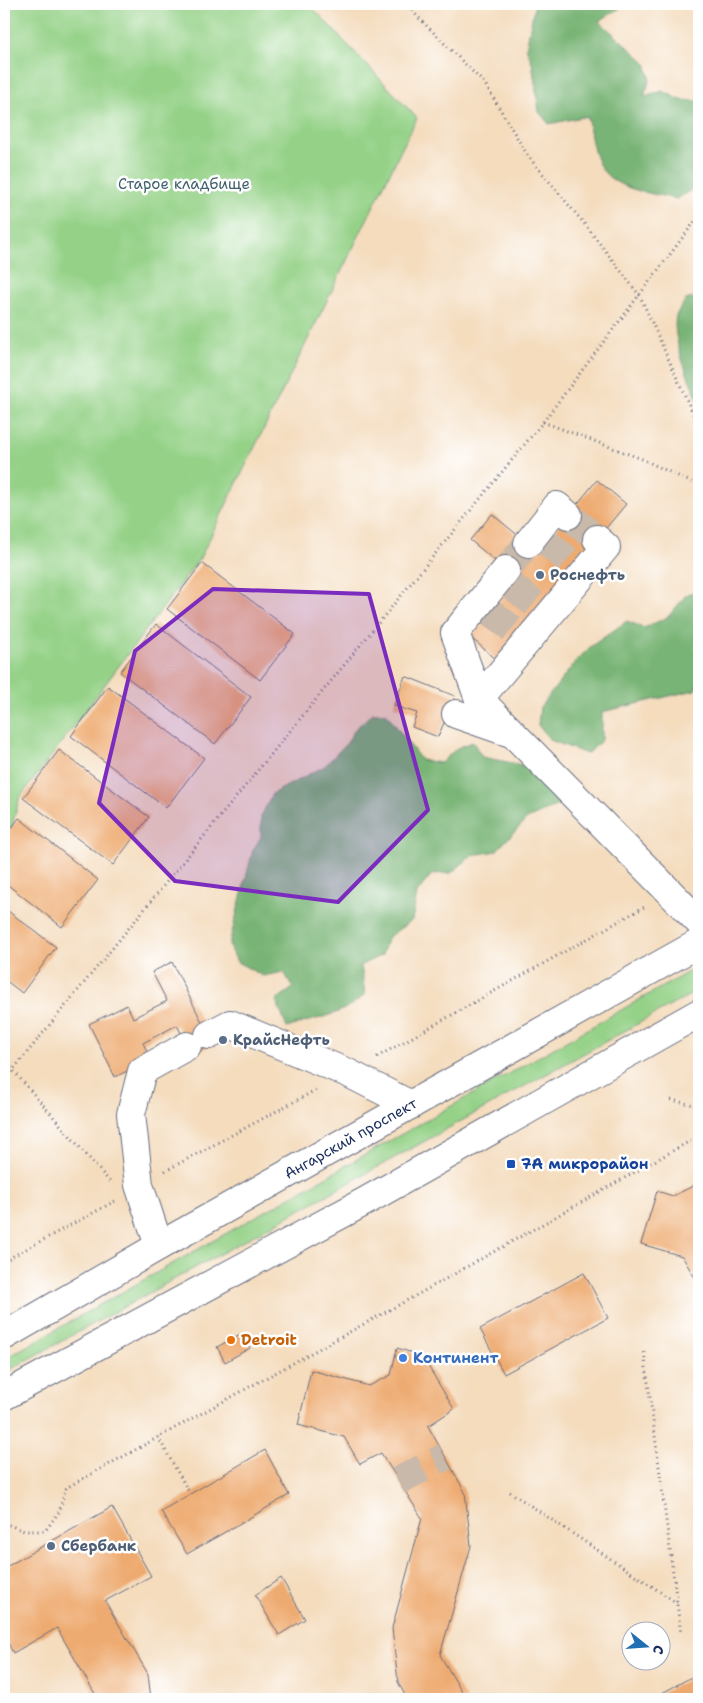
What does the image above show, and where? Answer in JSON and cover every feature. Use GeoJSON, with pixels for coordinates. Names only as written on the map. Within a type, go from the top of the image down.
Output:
{"type":"FeatureCollection","features":[{"type":"Feature","properties":{"kind":"street"},"geometry":{"type":"LineString","coordinates":[[536,539],[557,506],[568,515]]}},
{"type":"Feature","properties":{"kind":"street"},"geometry":{"type":"LineString","coordinates":[[479,699],[544,612],[580,570],[606,547],[597,539]]}},
{"type":"Feature","properties":{"kind":"street"},"geometry":{"type":"LineString","coordinates":[[506,577],[484,608],[455,632],[479,699],[699,922]]}},
{"type":"Feature","properties":{"kind":"street"},"geometry":{"type":"LineString","coordinates":[[456,714],[512,733]]}},
{"type":"Feature","properties":{"kind":"street","name":"Ангарский проспект"},"geometry":{"type":"LineString","coordinates":[[4,1336],[411,1104],[699,943]]}},
{"type":"Feature","properties":{"kind":"street"},"geometry":{"type":"LineString","coordinates":[[4,1396],[364,1202],[699,1013]]}},
{"type":"Feature","properties":{"kind":"street"},"geometry":{"type":"LineString","coordinates":[[160,1246],[139,1185],[131,1114],[142,1070],[230,1024],[348,1073],[411,1104]]}},
{"type":"Feature","properties":{"kind":"path"},"geometry":{"type":"LineString","coordinates":[[405,4],[485,84],[528,156],[587,227],[640,296],[699,427]]}},
{"type":"Feature","properties":{"kind":"path"},"geometry":{"type":"LineString","coordinates":[[4,1079],[12,1072],[543,422],[699,216]]}},
{"type":"Feature","properties":{"kind":"path"},"geometry":{"type":"LineString","coordinates":[[543,422],[642,459],[699,486]]}},
{"type":"Feature","properties":{"kind":"path"},"geometry":{"type":"LineString","coordinates":[[4,1060],[12,1072],[116,1189]]}},
{"type":"Feature","properties":{"kind":"path"},"geometry":{"type":"LineString","coordinates":[[671,1100],[699,1106]]}},
{"type":"Feature","properties":{"kind":"path"},"geometry":{"type":"LineString","coordinates":[[4,1523],[24,1531],[45,1531],[59,1512],[66,1488],[424,1291],[699,1136]]}},
{"type":"Feature","properties":{"kind":"path"},"geometry":{"type":"LineString","coordinates":[[644,1352],[681,1634]]}},
{"type":"Feature","properties":{"kind":"path"},"geometry":{"type":"LineString","coordinates":[[158,1437],[190,1494]]}},
{"type":"Feature","properties":{"kind":"path"},"geometry":{"type":"LineString","coordinates":[[510,1492],[677,1603]]}},
{"type":"Feature","properties":{"kind":"highlighted area"},"geometry":{"type":"Polygon","coordinates":[[[213,589],[369,594],[428,810],[338,902],[175,881],[99,803],[135,651],[213,589]]]}},
{"type":"Feature","properties":{"kind":"green space","name":"Старое кладбище"},"geometry":{"type":"Polygon","coordinates":[[[4,4],[309,4],[417,118],[200,558],[19,799],[11,830],[4,823],[4,4]]]}},
{"type":"Feature","properties":{"kind":"green space"},"geometry":{"type":"Polygon","coordinates":[[[535,4],[627,4],[599,21],[646,63],[650,78],[644,97],[662,91],[681,100],[699,101],[699,185],[677,199],[626,187],[602,169],[594,150],[587,116],[549,124],[539,112],[532,62],[526,48],[535,4]]]}},
{"type":"Feature","properties":{"kind":"green space"},"geometry":{"type":"Polygon","coordinates":[[[699,296],[699,402],[682,360],[675,325],[676,316],[686,300],[699,296]]]}},
{"type":"Feature","properties":{"kind":"green space"},"geometry":{"type":"Polygon","coordinates":[[[699,591],[699,681],[695,690],[602,712],[602,740],[587,754],[550,740],[538,725],[540,707],[577,660],[590,647],[627,621],[644,628],[668,617],[687,594],[699,591]]]}},
{"type":"Feature","properties":{"kind":"green space"},"geometry":{"type":"Polygon","coordinates":[[[373,713],[386,713],[421,760],[441,763],[457,748],[473,742],[482,757],[522,765],[547,787],[558,805],[527,819],[496,851],[473,855],[451,873],[432,874],[417,893],[412,920],[388,937],[382,955],[361,965],[365,995],[335,1013],[287,1028],[276,1000],[293,988],[284,972],[263,976],[237,962],[229,944],[253,850],[261,837],[261,817],[272,794],[325,766],[347,743],[355,729],[373,713]]]}},
{"type":"Feature","properties":{"kind":"green space"},"geometry":{"type":"Polygon","coordinates":[[[699,966],[699,990],[4,1373],[4,1359],[699,966]]]}},
{"type":"Feature","properties":{"kind":"building"},"geometry":{"type":"Polygon","coordinates":[[[597,480],[626,504],[497,660],[470,637],[517,579],[470,540],[492,514],[538,552],[597,480]]]}},
{"type":"Feature","properties":{"kind":"building"},"geometry":{"type":"Polygon","coordinates":[[[202,563],[295,634],[260,680],[167,609],[202,563]]]}},
{"type":"Feature","properties":{"kind":"building"},"geometry":{"type":"Polygon","coordinates":[[[156,624],[251,697],[215,744],[120,672],[156,624]]]}},
{"type":"Feature","properties":{"kind":"building"},"geometry":{"type":"Polygon","coordinates":[[[405,676],[455,696],[438,737],[412,727],[417,713],[394,706],[405,676]]]}},
{"type":"Feature","properties":{"kind":"building"},"geometry":{"type":"Polygon","coordinates":[[[108,686],[204,758],[166,808],[71,736],[108,686]]]}},
{"type":"Feature","properties":{"kind":"building"},"geometry":{"type":"Polygon","coordinates":[[[59,750],[149,817],[113,865],[23,798],[59,750]]]}},
{"type":"Feature","properties":{"kind":"building"},"geometry":{"type":"Polygon","coordinates":[[[19,818],[98,880],[62,927],[4,882],[4,838],[19,818]]]}},
{"type":"Feature","properties":{"kind":"building"},"geometry":{"type":"Polygon","coordinates":[[[4,908],[56,947],[22,993],[4,979],[4,908]]]}},
{"type":"Feature","properties":{"kind":"building"},"geometry":{"type":"Polygon","coordinates":[[[172,962],[213,1044],[192,1055],[177,1025],[143,1043],[151,1059],[115,1077],[89,1024],[127,1005],[133,1018],[167,1001],[152,972],[172,962]]]}},
{"type":"Feature","properties":{"kind":"building"},"geometry":{"type":"Polygon","coordinates":[[[699,1183],[699,1275],[695,1278],[682,1256],[641,1244],[657,1191],[673,1196],[699,1183]]]}},
{"type":"Feature","properties":{"kind":"building"},"geometry":{"type":"Polygon","coordinates":[[[584,1273],[608,1318],[504,1374],[480,1329],[584,1273]]]}},
{"type":"Feature","properties":{"kind":"building"},"geometry":{"type":"Polygon","coordinates":[[[242,1333],[250,1348],[225,1362],[217,1347],[242,1333]]]}},
{"type":"Feature","properties":{"kind":"building"},"geometry":{"type":"Polygon","coordinates":[[[397,1348],[422,1356],[454,1409],[428,1426],[465,1492],[471,1546],[440,1655],[466,1699],[407,1699],[398,1682],[392,1628],[422,1518],[381,1453],[360,1464],[344,1437],[298,1425],[311,1370],[369,1386],[391,1375],[397,1348]]]}},
{"type":"Feature","properties":{"kind":"building"},"geometry":{"type":"Polygon","coordinates":[[[265,1450],[289,1495],[187,1554],[161,1511],[265,1450]]]}},
{"type":"Feature","properties":{"kind":"building"},"geometry":{"type":"Polygon","coordinates":[[[112,1507],[151,1576],[105,1601],[148,1674],[151,1699],[98,1699],[57,1628],[13,1653],[4,1635],[4,1568],[112,1507]]]}},
{"type":"Feature","properties":{"kind":"building"},"geometry":{"type":"Polygon","coordinates":[[[281,1578],[305,1619],[279,1635],[255,1595],[281,1578]]]}},
{"type":"Feature","properties":{"kind":"building"},"geometry":{"type":"Polygon","coordinates":[[[699,1673],[699,1699],[651,1699],[699,1673]]]}},
{"type":"Feature","properties":{"kind":"tunnel"},"geometry":{"type":"LineString","coordinates":[[568,515],[597,539]]}},
{"type":"Feature","properties":{"kind":"tunnel"},"geometry":{"type":"LineString","coordinates":[[546,542],[575,566]]}},
{"type":"Feature","properties":{"kind":"tunnel"},"geometry":{"type":"LineString","coordinates":[[506,570],[528,543]]}},
{"type":"Feature","properties":{"kind":"tunnel"},"geometry":{"type":"LineString","coordinates":[[512,586],[540,608]]}},
{"type":"Feature","properties":{"kind":"tunnel"},"geometry":{"type":"LineString","coordinates":[[490,612],[519,634]]}},
{"type":"Feature","properties":{"kind":"tunnel"},"geometry":{"type":"LineString","coordinates":[[398,1481],[445,1457]]}},
{"type":"Feature","properties":{"kind":"place","name":"Роснефть"},"geometry":{"type":"Point","coordinates":[540,575]}},
{"type":"Feature","properties":{"kind":"place","name":"КрайсНефть"},"geometry":{"type":"Point","coordinates":[223,1040]}},
{"type":"Feature","properties":{"kind":"place","name":"7А микрорайон"},"geometry":{"type":"Point","coordinates":[511,1164]}},
{"type":"Feature","properties":{"kind":"place","name":"Detroit"},"geometry":{"type":"Point","coordinates":[231,1340]}},
{"type":"Feature","properties":{"kind":"place","name":"Континент"},"geometry":{"type":"Point","coordinates":[403,1358]}},
{"type":"Feature","properties":{"kind":"place","name":"Сбербанк"},"geometry":{"type":"Point","coordinates":[51,1546]}}]}
